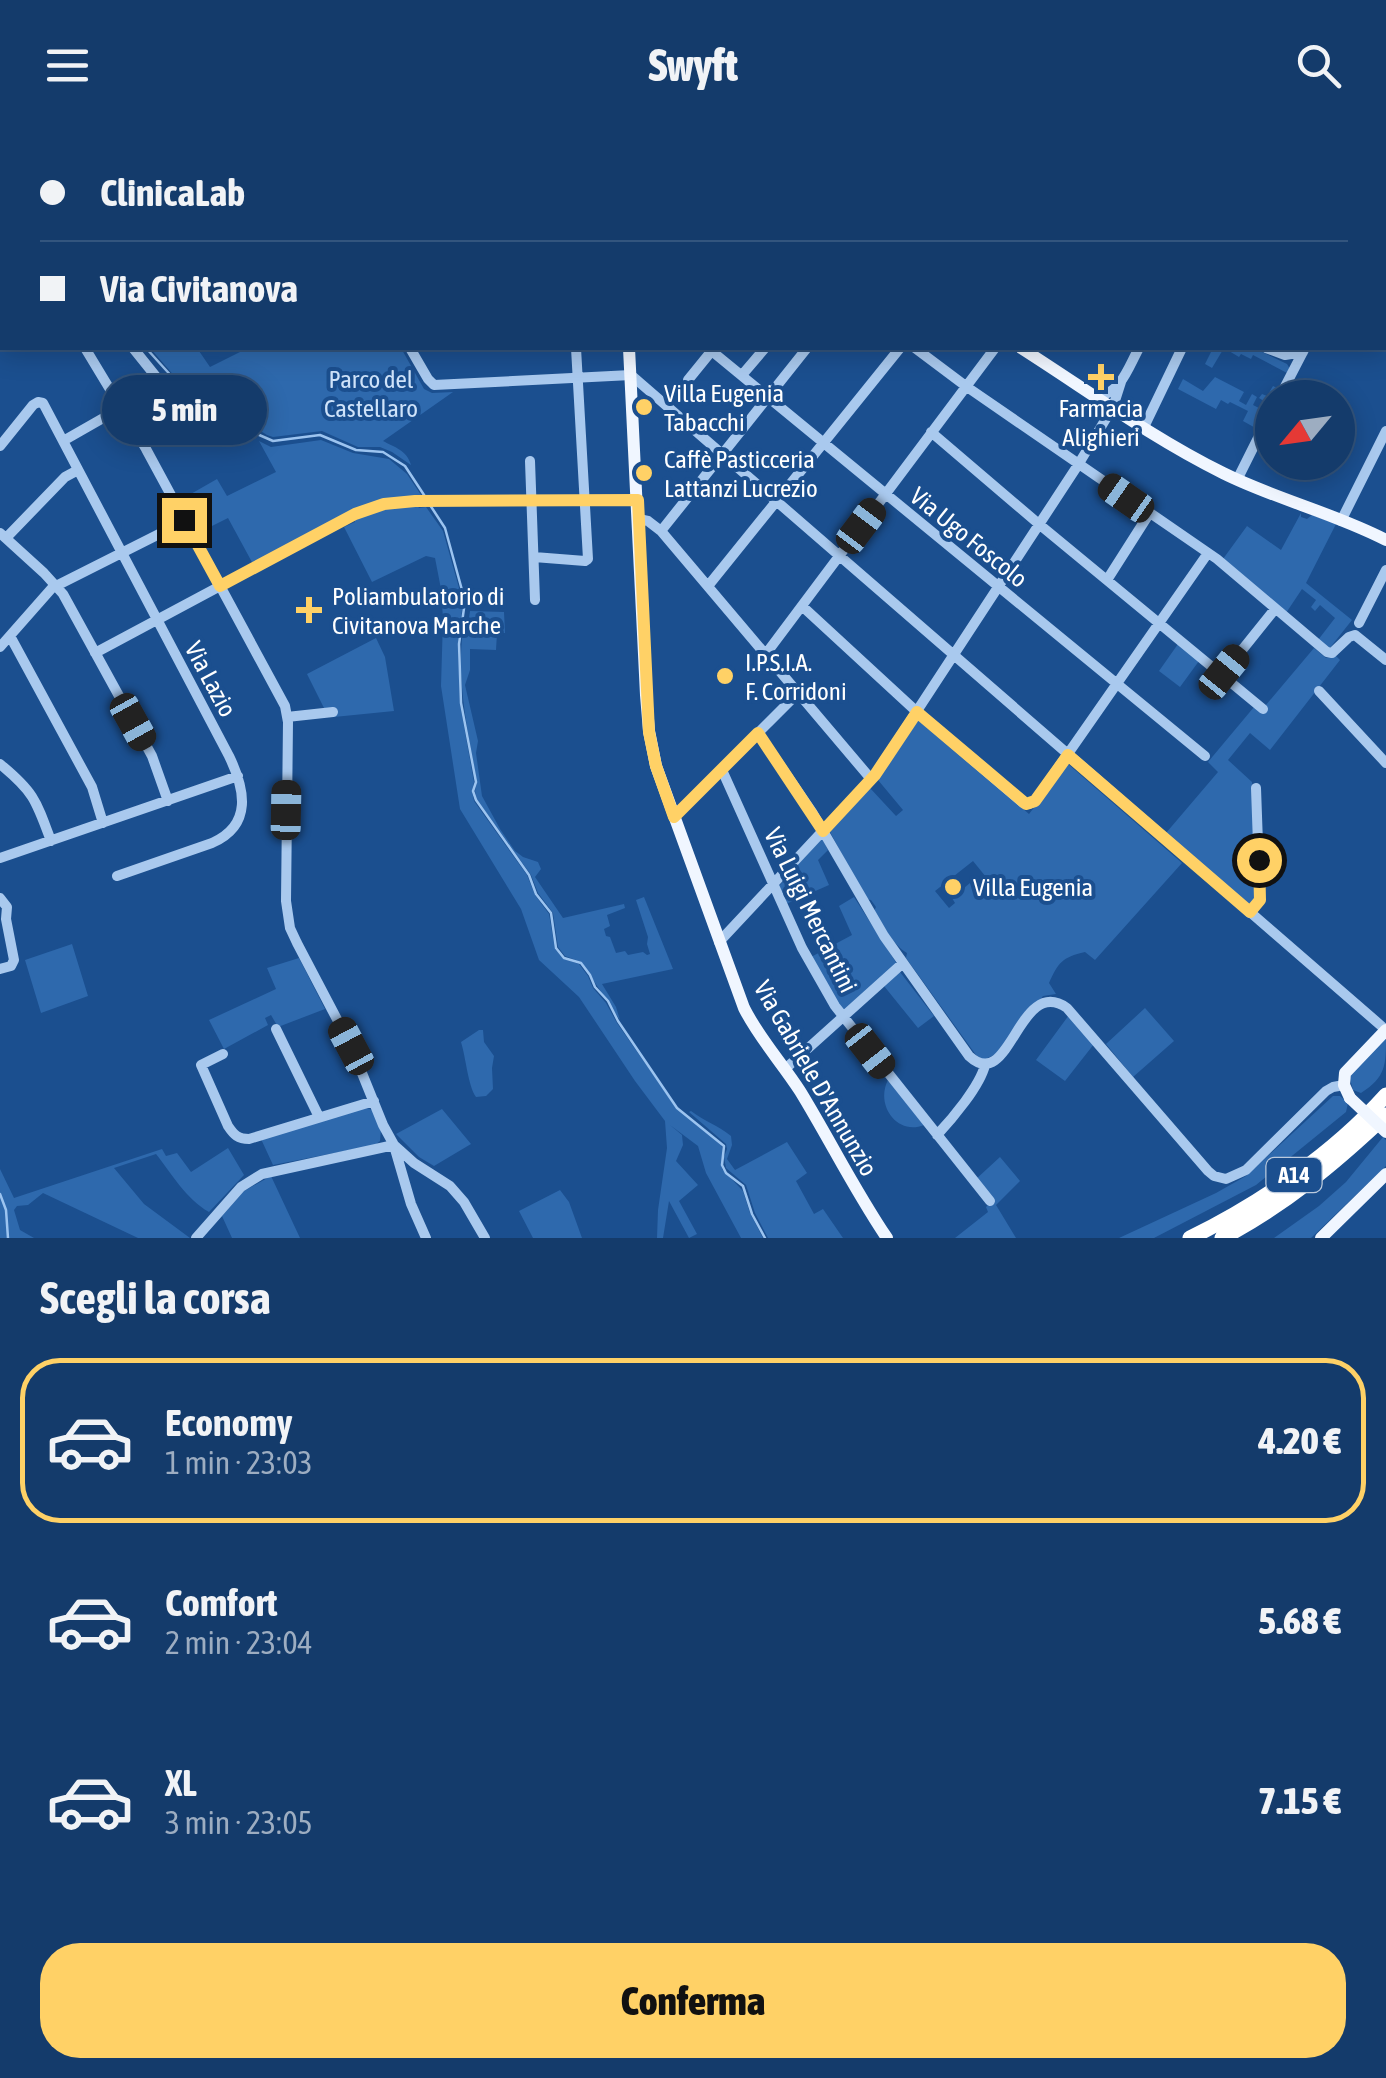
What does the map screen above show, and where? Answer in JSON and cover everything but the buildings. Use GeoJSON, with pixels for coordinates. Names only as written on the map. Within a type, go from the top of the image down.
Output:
{"type":"FeatureCollection","features":[{"type":"Feature","properties":{"kind":"highway","name":"A14"},"geometry":{"type":"LineString","coordinates":[[1190,1238],[1279,1186],[1355,1126],[1386,1095]]}},
{"type":"Feature","properties":{"kind":"highway","name":"A14"},"geometry":{"type":"LineString","coordinates":[[1222,1238],[1328,1168],[1386,1115]]}},
{"type":"Feature","properties":{"kind":"main road","name":"Via Gabriele D'Annunzio"},"geometry":{"type":"LineString","coordinates":[[630,350],[649,732],[656,766],[748,1015],[785,1068],[887,1238]]}},
{"type":"Feature","properties":{"kind":"main road"},"geometry":{"type":"LineString","coordinates":[[1025,350],[1098,397],[1118,399],[1144,427],[1197,460],[1386,540]]}},
{"type":"Feature","properties":{"kind":"main road"},"geometry":{"type":"LineString","coordinates":[[1386,1030],[1344,1076],[1347,1092],[1386,1132]]}},
{"type":"Feature","properties":{"kind":"main road"},"geometry":{"type":"LineString","coordinates":[[1322,1238],[1386,1174]]}},
{"type":"Feature","properties":{"kind":"street"},"geometry":{"type":"LineString","coordinates":[[87,350],[283,702],[288,717],[287,914],[297,943],[351,1046],[394,1146],[426,1238]]}},
{"type":"Feature","properties":{"kind":"street"},"geometry":{"type":"LineString","coordinates":[[135,350],[174,400],[198,414]]}},
{"type":"Feature","properties":{"kind":"street"},"geometry":{"type":"LineString","coordinates":[[411,350],[434,385],[630,375],[1386,1030]]}},
{"type":"Feature","properties":{"kind":"street"},"geometry":{"type":"LineString","coordinates":[[534,557],[587,560],[576,350]]}},
{"type":"Feature","properties":{"kind":"street"},"geometry":{"type":"LineString","coordinates":[[688,380],[710,350]]}},
{"type":"Feature","properties":{"kind":"street","name":"Via Ugo Foscolo"},"geometry":{"type":"LineString","coordinates":[[712,350],[1205,756]]}},
{"type":"Feature","properties":{"kind":"street"},"geometry":{"type":"LineString","coordinates":[[742,376],[764,350]]}},
{"type":"Feature","properties":{"kind":"street"},"geometry":{"type":"LineString","coordinates":[[661,531],[805,350]]}},
{"type":"Feature","properties":{"kind":"street"},"geometry":{"type":"LineString","coordinates":[[708,586],[898,350]]}},
{"type":"Feature","properties":{"kind":"street"},"geometry":{"type":"LineString","coordinates":[[919,350],[967,388],[1208,553],[1328,653],[1353,635],[1386,660]]}},
{"type":"Feature","properties":{"kind":"street"},"geometry":{"type":"LineString","coordinates":[[766,654],[994,350]]}},
{"type":"Feature","properties":{"kind":"street"},"geometry":{"type":"LineString","coordinates":[[719,942],[871,779],[1078,465],[1118,399],[1138,350]]}},
{"type":"Feature","properties":{"kind":"street"},"geometry":{"type":"LineString","coordinates":[[1144,427],[1181,350]]}},
{"type":"Feature","properties":{"kind":"street"},"geometry":{"type":"LineString","coordinates":[[1271,350],[1285,355],[1304,350]]}},
{"type":"Feature","properties":{"kind":"street"},"geometry":{"type":"LineString","coordinates":[[1288,380],[1304,350]]}},
{"type":"Feature","properties":{"kind":"street","name":"Via Lazio"},"geometry":{"type":"LineString","coordinates":[[0,446],[31,407],[44,404],[238,776]]}},
{"type":"Feature","properties":{"kind":"street"},"geometry":{"type":"LineString","coordinates":[[63,441],[110,414],[132,431]]}},
{"type":"Feature","properties":{"kind":"street"},"geometry":{"type":"LineString","coordinates":[[1342,521],[1386,431]]}},
{"type":"Feature","properties":{"kind":"street"},"geometry":{"type":"LineString","coordinates":[[932,432],[1263,709]]}},
{"type":"Feature","properties":{"kind":"street"},"geometry":{"type":"LineString","coordinates":[[1237,480],[1255,444]]}},
{"type":"Feature","properties":{"kind":"street"},"geometry":{"type":"LineString","coordinates":[[530,461],[536,600]]}},
{"type":"Feature","properties":{"kind":"street"},"geometry":{"type":"LineString","coordinates":[[78,470],[65,477],[3,536],[57,586],[152,756],[168,801]]}},
{"type":"Feature","properties":{"kind":"street"},"geometry":{"type":"LineString","coordinates":[[95,652],[355,514],[384,504],[435,500],[638,500]]}},
{"type":"Feature","properties":{"kind":"street"},"geometry":{"type":"LineString","coordinates":[[1107,580],[1150,514]]}},
{"type":"Feature","properties":{"kind":"street"},"geometry":{"type":"LineString","coordinates":[[0,647],[47,592],[184,520]]}},
{"type":"Feature","properties":{"kind":"street"},"geometry":{"type":"LineString","coordinates":[[639,520],[648,520],[661,531],[871,779]]}},
{"type":"Feature","properties":{"kind":"street"},"geometry":{"type":"LineString","coordinates":[[802,606],[917,712],[1029,804],[1068,755],[1208,553]]}},
{"type":"Feature","properties":{"kind":"street"},"geometry":{"type":"LineString","coordinates":[[1359,623],[1386,570]]}},
{"type":"Feature","properties":{"kind":"street"},"geometry":{"type":"LineString","coordinates":[[1222,675],[1275,609]]}},
{"type":"Feature","properties":{"kind":"street"},"geometry":{"type":"LineString","coordinates":[[10,636],[92,787],[103,823]]}},
{"type":"Feature","properties":{"kind":"street"},"geometry":{"type":"LineString","coordinates":[[1319,692],[1386,762]]}},
{"type":"Feature","properties":{"kind":"street"},"geometry":{"type":"LineString","coordinates":[[674,817],[798,693]]}},
{"type":"Feature","properties":{"kind":"street"},"geometry":{"type":"LineString","coordinates":[[288,717],[333,712]]}},
{"type":"Feature","properties":{"kind":"street"},"geometry":{"type":"LineString","coordinates":[[758,733],[823,831],[866,908],[969,1056],[978,1063],[999,1058],[1035,1008],[1048,1000],[1057,1002],[1068,1008],[1208,1171],[1226,1180],[1246,1170],[1326,1091],[1333,1086],[1347,1092]]}},
{"type":"Feature","properties":{"kind":"street"},"geometry":{"type":"LineString","coordinates":[[0,764],[33,795],[51,841]]}},
{"type":"Feature","properties":{"kind":"street","name":"Via Luigi Mercantini"},"geometry":{"type":"LineString","coordinates":[[722,770],[809,962],[843,1017],[990,1202]]}},
{"type":"Feature","properties":{"kind":"street"},"geometry":{"type":"LineString","coordinates":[[0,858],[238,776],[241,812],[226,835],[117,876]]}},
{"type":"Feature","properties":{"kind":"street"},"geometry":{"type":"LineString","coordinates":[[1250,912],[1260,900],[1256,788]]}},
{"type":"Feature","properties":{"kind":"street"},"geometry":{"type":"LineString","coordinates":[[0,898],[7,906],[14,960],[11,966],[0,970]]}},
{"type":"Feature","properties":{"kind":"street"},"geometry":{"type":"LineString","coordinates":[[785,1068],[903,963]]}},
{"type":"Feature","properties":{"kind":"street"},"geometry":{"type":"LineString","coordinates":[[276,1029],[320,1117]]}},
{"type":"Feature","properties":{"kind":"street"},"geometry":{"type":"LineString","coordinates":[[223,1054],[201,1065],[234,1134],[241,1139],[374,1101]]}},
{"type":"Feature","properties":{"kind":"street"},"geometry":{"type":"LineString","coordinates":[[937,1135],[975,1085],[985,1064]]}},
{"type":"Feature","properties":{"kind":"street"},"geometry":{"type":"LineString","coordinates":[[196,1238],[241,1187],[262,1174],[394,1146]]}},
{"type":"Feature","properties":{"kind":"street"},"geometry":{"type":"LineString","coordinates":[[394,1146],[414,1164],[450,1186],[485,1238]]}},
{"type":"Feature","properties":{"kind":"green space","name":"Parco del Castellaro"},"geometry":{"type":"Polygon","coordinates":[[[152,350],[198,350],[210,367],[244,350],[402,350],[424,389],[432,393],[453,392],[383,441],[403,452],[411,465],[380,447],[358,447],[322,431],[267,435],[183,386],[152,350]]]}},
{"type":"Feature","properties":{"kind":"green space"},"geometry":{"type":"Polygon","coordinates":[[[1212,350],[1223,350],[1212,368],[1205,364],[1212,350]]]}},
{"type":"Feature","properties":{"kind":"green space"},"geometry":{"type":"Polygon","coordinates":[[[1227,350],[1258,350],[1290,369],[1287,373],[1253,355],[1251,359],[1241,354],[1239,357],[1227,350]]]}},
{"type":"Feature","properties":{"kind":"green space"},"geometry":{"type":"Polygon","coordinates":[[[1215,377],[1244,392],[1239,401],[1246,405],[1252,394],[1255,396],[1255,428],[1243,421],[1248,411],[1221,400],[1216,409],[1178,389],[1183,379],[1203,391],[1215,377]]]}},
{"type":"Feature","properties":{"kind":"green space","name":"Parco del Castellaro"},"geometry":{"type":"Polygon","coordinates":[[[321,440],[353,453],[389,459],[407,474],[421,495],[404,497],[253,564],[228,518],[200,532],[182,499],[217,479],[227,496],[276,472],[259,441],[271,447],[321,440]]]}},
{"type":"Feature","properties":{"kind":"green space"},"geometry":{"type":"Polygon","coordinates":[[[426,507],[443,531],[463,602],[458,642],[460,704],[474,801],[527,875],[549,914],[555,949],[564,959],[579,964],[675,1106],[720,1143],[722,1169],[743,1191],[763,1238],[741,1238],[706,1173],[698,1146],[670,1125],[682,1135],[683,1145],[676,1161],[698,1185],[679,1201],[697,1234],[689,1238],[669,1201],[663,1238],[657,1238],[667,1148],[665,1121],[579,997],[539,960],[521,909],[460,809],[441,686],[443,619],[435,558],[426,556],[372,582],[344,527],[372,511],[426,507]]]}},
{"type":"Feature","properties":{"kind":"green space"},"geometry":{"type":"Polygon","coordinates":[[[1301,513],[1307,519],[1312,515],[1336,524],[1306,583],[1352,620],[1329,649],[1318,640],[1335,618],[1320,605],[1315,611],[1311,607],[1316,600],[1302,589],[1286,613],[1223,559],[1247,526],[1281,550],[1301,513]]]}},
{"type":"Feature","properties":{"kind":"green space"},"geometry":{"type":"Polygon","coordinates":[[[470,611],[504,612],[505,633],[497,633],[496,650],[470,649],[465,685],[478,741],[482,796],[500,829],[515,851],[538,862],[541,869],[535,877],[563,918],[624,904],[625,908],[607,915],[610,926],[604,929],[616,953],[650,954],[636,900],[644,897],[673,969],[602,984],[620,1020],[581,962],[565,956],[558,947],[553,913],[477,800],[461,668],[463,630],[467,631],[470,611]]]}},
{"type":"Feature","properties":{"kind":"green space"},"geometry":{"type":"Polygon","coordinates":[[[376,638],[385,657],[394,711],[334,717],[332,708],[324,708],[307,674],[376,638]]]}},
{"type":"Feature","properties":{"kind":"green space"},"geometry":{"type":"Polygon","coordinates":[[[1178,644],[1199,661],[1180,687],[1159,671],[1178,644]]]}},
{"type":"Feature","properties":{"kind":"green space"},"geometry":{"type":"Polygon","coordinates":[[[1314,648],[1326,658],[1336,656],[1340,660],[1270,750],[1250,733],[1228,760],[1252,782],[1257,898],[1248,905],[1166,833],[1218,772],[1208,762],[1254,707],[1260,712],[1314,648]]]}},
{"type":"Feature","properties":{"kind":"green space"},"geometry":{"type":"Polygon","coordinates":[[[919,719],[1029,814],[1068,764],[1182,863],[1095,960],[1085,952],[1062,962],[1049,983],[1056,994],[1043,996],[999,1053],[983,1060],[906,958],[907,953],[889,934],[830,832],[870,788],[896,816],[903,810],[878,780],[919,719]],[[973,861],[935,891],[949,908],[955,903],[952,898],[976,878],[980,882],[986,877],[973,861]]]}},
{"type":"Feature","properties":{"kind":"green space"},"geometry":{"type":"Polygon","coordinates":[[[820,840],[828,850],[818,860],[829,885],[786,904],[779,886],[820,840]]]}},
{"type":"Feature","properties":{"kind":"green space"},"geometry":{"type":"Polygon","coordinates":[[[854,897],[897,964],[842,1011],[811,957],[852,935],[839,906],[854,897]]]}},
{"type":"Feature","properties":{"kind":"green space"},"geometry":{"type":"Polygon","coordinates":[[[72,944],[88,996],[41,1013],[25,960],[72,944]]]}},
{"type":"Feature","properties":{"kind":"green space"},"geometry":{"type":"Polygon","coordinates":[[[299,958],[325,1009],[278,1027],[271,1015],[265,1018],[268,1025],[224,1049],[209,1020],[276,989],[267,968],[299,958]]]}},
{"type":"Feature","properties":{"kind":"green space"},"geometry":{"type":"Polygon","coordinates":[[[900,972],[934,1016],[918,1028],[884,986],[900,972]]]}},
{"type":"Feature","properties":{"kind":"green space"},"geometry":{"type":"Polygon","coordinates":[[[1145,1008],[1174,1041],[1133,1077],[1106,1044],[1145,1008]]]}},
{"type":"Feature","properties":{"kind":"green space"},"geometry":{"type":"Polygon","coordinates":[[[1069,1015],[1094,1044],[1065,1081],[1036,1060],[1069,1015]]]}},
{"type":"Feature","properties":{"kind":"green space"},"geometry":{"type":"Polygon","coordinates":[[[483,1030],[484,1042],[494,1056],[493,1089],[486,1096],[476,1097],[461,1042],[483,1030]]]}},
{"type":"Feature","properties":{"kind":"green space"},"geometry":{"type":"Polygon","coordinates":[[[1386,1037],[1380,1076],[1361,1093],[1353,1090],[1352,1071],[1386,1037]]]}},
{"type":"Feature","properties":{"kind":"green space"},"geometry":{"type":"Polygon","coordinates":[[[888,1080],[924,1125],[905,1126],[891,1116],[884,1099],[888,1080]]]}},
{"type":"Feature","properties":{"kind":"green space"},"geometry":{"type":"Polygon","coordinates":[[[1333,1096],[1348,1103],[1346,1112],[1256,1185],[1154,1238],[1119,1238],[1246,1176],[1333,1096]]]}},
{"type":"Feature","properties":{"kind":"green space"},"geometry":{"type":"Polygon","coordinates":[[[365,1107],[374,1111],[381,1129],[380,1141],[375,1145],[273,1165],[261,1139],[365,1107]]]}},
{"type":"Feature","properties":{"kind":"green space"},"geometry":{"type":"Polygon","coordinates":[[[442,1109],[471,1144],[434,1166],[396,1134],[442,1109]]]}},
{"type":"Feature","properties":{"kind":"green space"},"geometry":{"type":"Polygon","coordinates":[[[691,1111],[731,1136],[727,1159],[735,1170],[787,1142],[807,1173],[796,1181],[814,1214],[823,1209],[843,1238],[768,1238],[746,1185],[726,1168],[726,1144],[691,1111]]]}},
{"type":"Feature","properties":{"kind":"green space"},"geometry":{"type":"Polygon","coordinates":[[[1383,1137],[1386,1166],[1311,1238],[1274,1238],[1346,1182],[1383,1137]]]}},
{"type":"Feature","properties":{"kind":"green space"},"geometry":{"type":"Polygon","coordinates":[[[228,1148],[244,1175],[209,1212],[186,1193],[156,1154],[114,1168],[144,1204],[190,1238],[138,1238],[43,1193],[14,1210],[20,1230],[34,1238],[0,1238],[0,1169],[14,1198],[162,1149],[166,1156],[177,1153],[191,1172],[228,1148]]]}},
{"type":"Feature","properties":{"kind":"green space"},"geometry":{"type":"Polygon","coordinates":[[[1000,1157],[1020,1181],[996,1205],[1016,1238],[955,1238],[988,1212],[986,1207],[992,1201],[975,1180],[1000,1157]]]}},
{"type":"Feature","properties":{"kind":"green space"},"geometry":{"type":"Polygon","coordinates":[[[271,1176],[300,1238],[232,1238],[222,1216],[244,1191],[271,1176]]]}},
{"type":"Feature","properties":{"kind":"green space"},"geometry":{"type":"Polygon","coordinates":[[[560,1190],[569,1202],[582,1238],[533,1238],[519,1211],[560,1190]]]}},
{"type":"Feature","properties":{"kind":"waterway"},"geometry":{"type":"LineString","coordinates":[[148,350],[184,390],[257,434],[273,441],[320,435],[356,450],[383,452],[405,466],[426,498]]}},
{"type":"Feature","properties":{"kind":"waterway"},"geometry":{"type":"LineString","coordinates":[[430,505],[445,528],[465,601],[459,644],[461,703],[476,800],[551,913],[556,948],[564,958],[581,963],[677,1108],[724,1146],[722,1165],[743,1186],[765,1238]]}},
{"type":"Feature","properties":{"kind":"waterway"},"geometry":{"type":"LineString","coordinates":[[0,1194],[6,1210],[8,1238]]}},
{"type":"Feature","properties":{"kind":"place","name":"Farmacia Alighieri"},"geometry":{"type":"Point","coordinates":[1101,377]}},
{"type":"Feature","properties":{"kind":"place","name":"Villa Eugenia Tabacchi"},"geometry":{"type":"Point","coordinates":[644,407]}},
{"type":"Feature","properties":{"kind":"place","name":"Caffè Pasticceria Lattanzi Lucrezio"},"geometry":{"type":"Point","coordinates":[644,473]}},
{"type":"Feature","properties":{"kind":"place","name":"Poliambulatorio di Civitanova Marche"},"geometry":{"type":"Point","coordinates":[309,610]}},
{"type":"Feature","properties":{"kind":"place","name":"I.P.S.I.A. F. Corridoni"},"geometry":{"type":"Point","coordinates":[725,676]}},
{"type":"Feature","properties":{"kind":"place","name":"Villa Eugenia"},"geometry":{"type":"Point","coordinates":[953,887]}},
{"type":"Feature","properties":{"kind":"route"},"geometry":{"type":"LineString","coordinates":[[184,520],[220,586],[355,514],[384,504],[638,500],[649,732],[674,817],[758,733],[823,831],[875,775],[917,712],[1026,804],[1035,801],[1068,755],[1250,912],[1260,900],[1259,860]]}}]}
